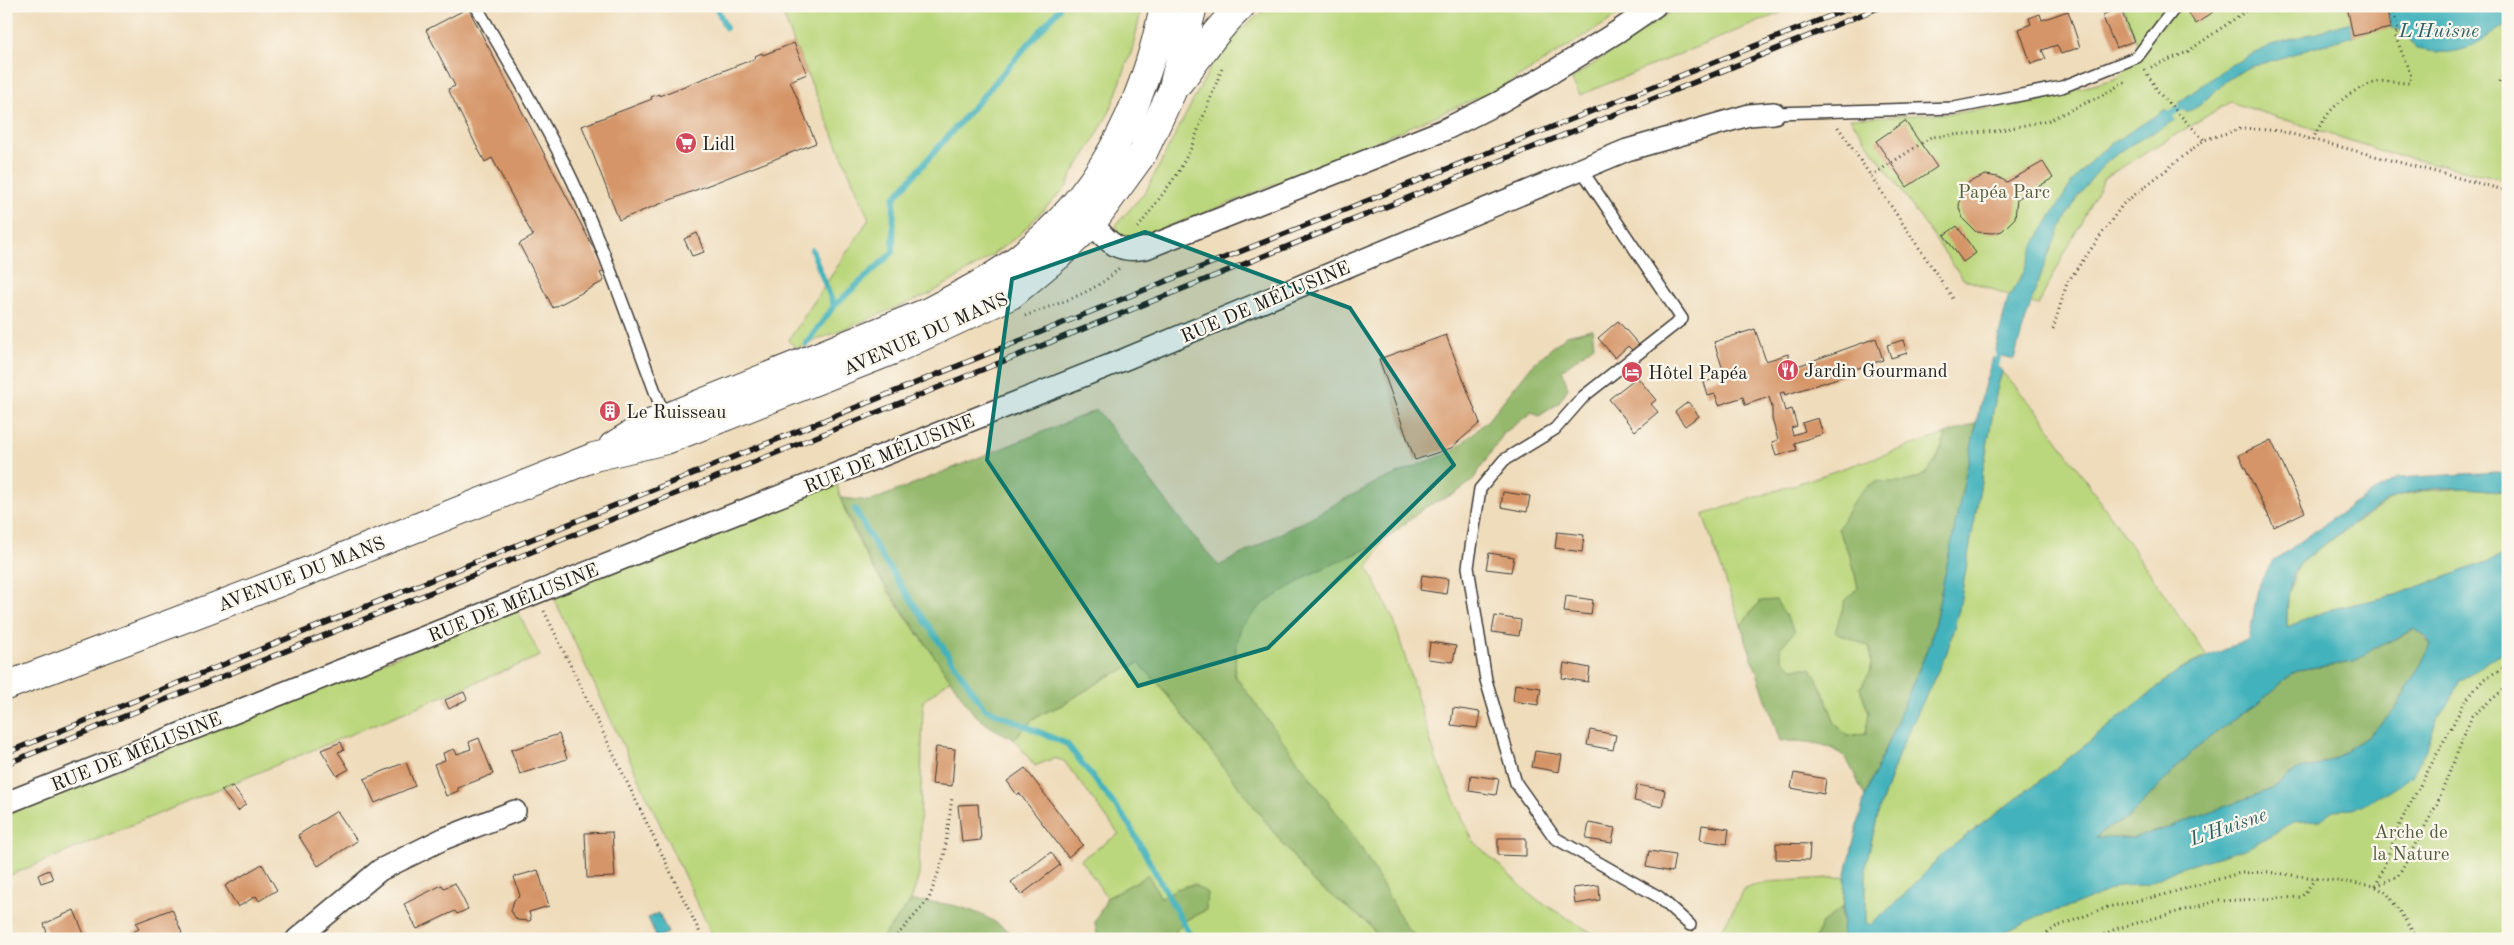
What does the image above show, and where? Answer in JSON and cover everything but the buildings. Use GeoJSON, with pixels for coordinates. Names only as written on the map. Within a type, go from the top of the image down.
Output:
{"type":"FeatureCollection","features":[{"type":"Feature","properties":{"kind":"main road","name":"AVENUE DU MANS"},"geometry":{"type":"LineString","coordinates":[[594,457],[645,426],[928,312],[969,291],[1010,265],[1072,207],[1109,158],[1127,128],[1144,80],[1164,6]]}},
{"type":"Feature","properties":{"kind":"main road","name":"AVENUE DU MANS"},"geometry":{"type":"LineString","coordinates":[[6,686],[282,581],[594,457],[666,440],[891,351],[1011,296],[1059,255],[1092,223],[1143,153],[1172,91],[1193,6]]}},
{"type":"Feature","properties":{"kind":"main road"},"geometry":{"type":"LineString","coordinates":[[1172,91],[1200,57],[1210,37],[1241,6]]}},
{"type":"Feature","properties":{"kind":"street"},"geometry":{"type":"LineString","coordinates":[[1092,223],[1107,240],[1127,250],[1155,245],[1444,130],[1538,80],[1617,32],[1655,6]]}},
{"type":"Feature","properties":{"kind":"street","name":"RUE DE MÉLUSINE"},"geometry":{"type":"LineString","coordinates":[[6,803],[1123,360],[1627,150],[1749,115],[1774,113]]}},
{"type":"Feature","properties":{"kind":"street"},"geometry":{"type":"LineString","coordinates":[[297,939],[380,870],[442,839],[515,811]]}},
{"type":"Feature","properties":{"kind":"lane"},"geometry":{"type":"LineString","coordinates":[[476,6],[516,74],[563,162],[589,220],[665,418]]}},
{"type":"Feature","properties":{"kind":"lane"},"geometry":{"type":"LineString","coordinates":[[1774,113],[1954,108],[2062,87],[2137,57],[2176,6]]}},
{"type":"Feature","properties":{"kind":"lane"},"geometry":{"type":"LineString","coordinates":[[1581,169],[1682,319],[1584,396],[1555,430],[1504,460],[1480,488],[1468,566],[1486,680],[1516,783],[1555,838],[1659,897],[1690,925]]}},
{"type":"Feature","properties":{"kind":"path"},"geometry":{"type":"LineString","coordinates":[[2313,140],[2326,114],[2362,88],[2379,82],[2409,83],[2410,76],[2395,35],[2398,30],[2392,6]]}},
{"type":"Feature","properties":{"kind":"path"},"geometry":{"type":"LineString","coordinates":[[2137,57],[2164,98],[2204,140]]}},
{"type":"Feature","properties":{"kind":"path"},"geometry":{"type":"LineString","coordinates":[[2500,82],[2508,69]]}},
{"type":"Feature","properties":{"kind":"path"},"geometry":{"type":"LineString","coordinates":[[1828,112],[1954,300]]}},
{"type":"Feature","properties":{"kind":"path"},"geometry":{"type":"LineString","coordinates":[[2053,330],[2068,283],[2124,204],[2204,140],[2243,128],[2280,131],[2508,192]]}},
{"type":"Feature","properties":{"kind":"path"},"geometry":{"type":"LineString","coordinates":[[535,594],[703,939]]}},
{"type":"Feature","properties":{"kind":"path"},"geometry":{"type":"LineString","coordinates":[[2376,886],[2402,819],[2466,700],[2484,679],[2508,665]]}},
{"type":"Feature","properties":{"kind":"path"},"geometry":{"type":"LineString","coordinates":[[2376,886],[2398,876],[2436,806],[2472,716],[2508,686]]}},
{"type":"Feature","properties":{"kind":"path"},"geometry":{"type":"LineString","coordinates":[[894,939],[929,899],[944,856],[952,798]]}},
{"type":"Feature","properties":{"kind":"path"},"geometry":{"type":"LineString","coordinates":[[2039,939],[2056,927],[2108,907],[2163,895],[2240,873],[2268,872],[2315,880],[2376,886],[2387,893],[2418,939]]}},
{"type":"Feature","properties":{"kind":"path"},"geometry":{"type":"LineString","coordinates":[[2095,939],[2115,929],[2217,901],[2302,897],[2315,880]]}},
{"type":"Feature","properties":{"kind":"highlighted area"},"geometry":{"type":"Polygon","coordinates":[[[1145,232],[1350,308],[1454,465],[1268,648],[1138,686],[987,460],[1012,279],[1145,232]]]}},
{"type":"Feature","properties":{"kind":"green space"},"geometry":{"type":"Polygon","coordinates":[[[780,6],[1142,6],[1133,47],[1110,111],[1072,174],[1067,186],[1019,235],[981,263],[930,294],[797,348],[788,341],[869,219],[780,6]]]}},
{"type":"Feature","properties":{"kind":"green space"},"geometry":{"type":"Polygon","coordinates":[[[1277,6],[1633,6],[1501,88],[1245,197],[1142,237],[1121,239],[1116,225],[1146,191],[1222,45],[1262,12],[1277,6]]]}},
{"type":"Feature","properties":{"kind":"green space"},"geometry":{"type":"Polygon","coordinates":[[[1679,6],[1797,6],[1580,95],[1571,79],[1679,6]]]}},
{"type":"Feature","properties":{"kind":"green space","name":"Papéa Parc"},"geometry":{"type":"Polygon","coordinates":[[[2122,6],[2508,6],[2508,180],[2395,155],[2230,102],[2104,178],[2038,305],[1963,279],[1850,118],[1954,113],[2026,104],[2117,78],[2143,52],[2136,41],[2122,6]]]}},
{"type":"Feature","properties":{"kind":"green space"},"geometry":{"type":"Polygon","coordinates":[[[1592,329],[1594,345],[1562,370],[1568,388],[1558,404],[1539,416],[1532,412],[1504,433],[1472,481],[1456,493],[1427,506],[1382,542],[1309,575],[1263,604],[1241,627],[1236,647],[1235,676],[1356,839],[1407,928],[1419,939],[1379,939],[1369,924],[1312,881],[1161,687],[1139,663],[1107,677],[1062,705],[1035,717],[1014,739],[989,726],[973,713],[869,561],[840,498],[871,501],[1097,410],[1185,526],[1219,566],[1377,482],[1453,451],[1488,420],[1533,364],[1567,335],[1592,329]]]}},
{"type":"Feature","properties":{"kind":"green space"},"geometry":{"type":"Polygon","coordinates":[[[2002,372],[2040,414],[2207,656],[2180,669],[2054,770],[1946,851],[1903,896],[1871,925],[1866,922],[1866,864],[1879,810],[1902,745],[1947,652],[1959,609],[1997,389],[2002,372]]]}},
{"type":"Feature","properties":{"kind":"green space"},"geometry":{"type":"Polygon","coordinates":[[[1977,423],[1931,641],[1865,796],[1850,766],[1838,752],[1814,743],[1780,741],[1741,625],[1760,601],[1776,600],[1795,631],[1780,648],[1782,658],[1792,668],[1811,668],[1823,691],[1835,723],[1848,736],[1866,733],[1869,712],[1860,688],[1871,671],[1870,647],[1835,632],[1845,601],[1858,588],[1852,561],[1838,529],[1852,504],[1866,487],[1881,481],[1895,482],[1916,479],[1930,469],[1935,462],[1946,434],[1977,423]]]}},
{"type":"Feature","properties":{"kind":"green space"},"geometry":{"type":"Polygon","coordinates":[[[1946,434],[1939,455],[1927,473],[1914,481],[1900,484],[1874,482],[1838,529],[1852,561],[1858,588],[1845,601],[1870,647],[1871,671],[1860,688],[1869,713],[1866,733],[1848,736],[1835,724],[1823,691],[1792,668],[1782,658],[1760,601],[1741,625],[1703,515],[1946,434]]]}},
{"type":"Feature","properties":{"kind":"green space"},"geometry":{"type":"Polygon","coordinates":[[[836,480],[844,507],[868,559],[900,609],[951,679],[923,701],[919,875],[911,901],[881,939],[714,939],[551,592],[836,480]]]}},
{"type":"Feature","properties":{"kind":"green space"},"geometry":{"type":"Polygon","coordinates":[[[2471,488],[2508,492],[2508,554],[2396,595],[2332,609],[2287,627],[2288,594],[2299,565],[2327,543],[2396,496],[2422,491],[2471,488]]]}},
{"type":"Feature","properties":{"kind":"green space"},"geometry":{"type":"Polygon","coordinates":[[[1382,542],[1368,568],[1394,621],[1436,759],[1473,841],[1534,898],[1602,939],[1419,939],[1407,928],[1235,676],[1235,651],[1238,632],[1253,613],[1286,588],[1326,567],[1382,542]]]}},
{"type":"Feature","properties":{"kind":"green space","name":"Arche de la Nature"},"geometry":{"type":"Polygon","coordinates":[[[2508,593],[2508,939],[1943,939],[2256,819],[2508,593]]]}},
{"type":"Feature","properties":{"kind":"green space"},"geometry":{"type":"Polygon","coordinates":[[[516,608],[540,656],[6,877],[6,815],[516,608]]]}},
{"type":"Feature","properties":{"kind":"green space"},"geometry":{"type":"Polygon","coordinates":[[[2416,629],[2431,645],[2395,710],[2368,736],[2335,758],[2313,767],[2299,769],[2272,789],[2161,830],[2132,838],[2096,839],[2101,832],[2128,818],[2193,751],[2241,714],[2255,706],[2293,673],[2303,669],[2354,662],[2373,649],[2416,629]]]}},
{"type":"Feature","properties":{"kind":"green space"},"geometry":{"type":"Polygon","coordinates":[[[1139,663],[1161,687],[1312,881],[1369,924],[1379,939],[1177,939],[1176,930],[1188,919],[1206,910],[1176,889],[1161,898],[1148,875],[1107,898],[1081,859],[1119,834],[1064,761],[1054,758],[1035,766],[1014,739],[1035,717],[1062,705],[1107,677],[1139,663]]]}},
{"type":"Feature","properties":{"kind":"green space"},"geometry":{"type":"Polygon","coordinates":[[[1148,875],[1161,898],[1176,889],[1194,884],[1207,893],[1206,910],[1188,919],[1176,930],[1177,939],[1098,939],[1095,922],[1107,898],[1148,875]]]}},
{"type":"Feature","properties":{"kind":"green space"},"geometry":{"type":"Polygon","coordinates":[[[1845,877],[1843,907],[1823,922],[1814,939],[1711,939],[1722,930],[1745,888],[1767,882],[1845,877]]]}},
{"type":"Feature","properties":{"kind":"green space"},"geometry":{"type":"Polygon","coordinates":[[[911,901],[940,903],[981,914],[1017,939],[881,939],[911,901]]]}},
{"type":"Feature","properties":{"kind":"green space"},"geometry":{"type":"Polygon","coordinates":[[[1843,907],[1842,939],[1814,939],[1823,922],[1843,907]]]}},
{"type":"Feature","properties":{"kind":"water","name":"L'Huisne"},"geometry":{"type":"Polygon","coordinates":[[[2402,6],[2508,6],[2508,23],[2465,49],[2444,52],[2416,49],[2404,31],[2391,28],[2388,13],[2402,6]]]}},
{"type":"Feature","properties":{"kind":"water","name":"L'Huisne"},"geometry":{"type":"Polygon","coordinates":[[[2351,22],[2353,36],[2247,68],[2227,80],[2200,105],[2187,113],[2178,103],[2227,67],[2271,45],[2351,22]]]}},
{"type":"Feature","properties":{"kind":"water"},"geometry":{"type":"Polygon","coordinates":[[[2166,109],[2175,120],[2118,153],[2098,171],[2080,194],[2065,219],[2040,276],[2014,359],[1999,355],[1995,352],[2008,298],[2024,272],[2035,243],[2072,182],[2095,156],[2166,109]]]}},
{"type":"Feature","properties":{"kind":"water"},"geometry":{"type":"Polygon","coordinates":[[[1993,357],[2002,372],[1997,389],[1959,609],[1947,652],[1902,745],[1879,810],[1866,864],[1866,922],[1871,925],[1903,896],[1946,851],[2054,770],[2180,669],[2249,639],[2259,583],[2273,561],[2352,505],[2398,478],[2497,472],[2508,475],[2508,492],[2466,488],[2438,488],[2397,496],[2378,507],[2300,564],[2290,586],[2287,627],[2332,609],[2396,595],[2508,554],[2508,649],[2487,661],[2459,683],[2452,698],[2438,717],[2428,745],[2412,776],[2389,791],[2353,809],[2333,810],[2319,820],[2294,822],[2248,848],[2180,868],[2145,885],[2119,886],[2073,906],[2041,915],[2005,932],[1997,939],[1842,939],[1845,877],[1865,796],[1931,641],[1983,390],[1993,357]],[[2415,629],[2373,649],[2354,662],[2303,669],[2293,673],[2255,706],[2241,714],[2193,751],[2128,818],[2101,832],[2096,838],[2132,838],[2161,830],[2272,789],[2299,769],[2313,767],[2335,758],[2368,736],[2395,710],[2431,645],[2427,638],[2415,629]]]}},
{"type":"Feature","properties":{"kind":"water"},"geometry":{"type":"Polygon","coordinates":[[[659,913],[668,933],[657,938],[648,918],[659,913]]]}},
{"type":"Feature","properties":{"kind":"waterway"},"geometry":{"type":"LineString","coordinates":[[716,6],[726,28]]}},
{"type":"Feature","properties":{"kind":"waterway"},"geometry":{"type":"LineString","coordinates":[[834,306],[893,252],[894,198],[1059,9]]}},
{"type":"Feature","properties":{"kind":"waterway"},"geometry":{"type":"LineString","coordinates":[[2163,119],[2189,103]]}},
{"type":"Feature","properties":{"kind":"waterway"},"geometry":{"type":"LineString","coordinates":[[806,344],[834,306],[812,250]]}},
{"type":"Feature","properties":{"kind":"waterway"},"geometry":{"type":"LineString","coordinates":[[1995,369],[2001,347]]}},
{"type":"Feature","properties":{"kind":"waterway"},"geometry":{"type":"LineString","coordinates":[[855,509],[878,551],[984,708],[1067,744],[1127,821],[1192,939]]}},
{"type":"Feature","properties":{"kind":"railway"},"geometry":{"type":"LineString","coordinates":[[6,753],[1159,284],[1855,6]]}},
{"type":"Feature","properties":{"kind":"railway"},"geometry":{"type":"LineString","coordinates":[[6,764],[1883,6]]}},
{"type":"Feature","properties":{"kind":"place","name":"Lidl"},"geometry":{"type":"Point","coordinates":[686,143]}},
{"type":"Feature","properties":{"kind":"place","name":"Jardin Gourmand"},"geometry":{"type":"Point","coordinates":[1788,370]}},
{"type":"Feature","properties":{"kind":"place","name":"Hôtel Papéa"},"geometry":{"type":"Point","coordinates":[1632,372]}},
{"type":"Feature","properties":{"kind":"place","name":"Le Ruisseau"},"geometry":{"type":"Point","coordinates":[610,411]}}]}
